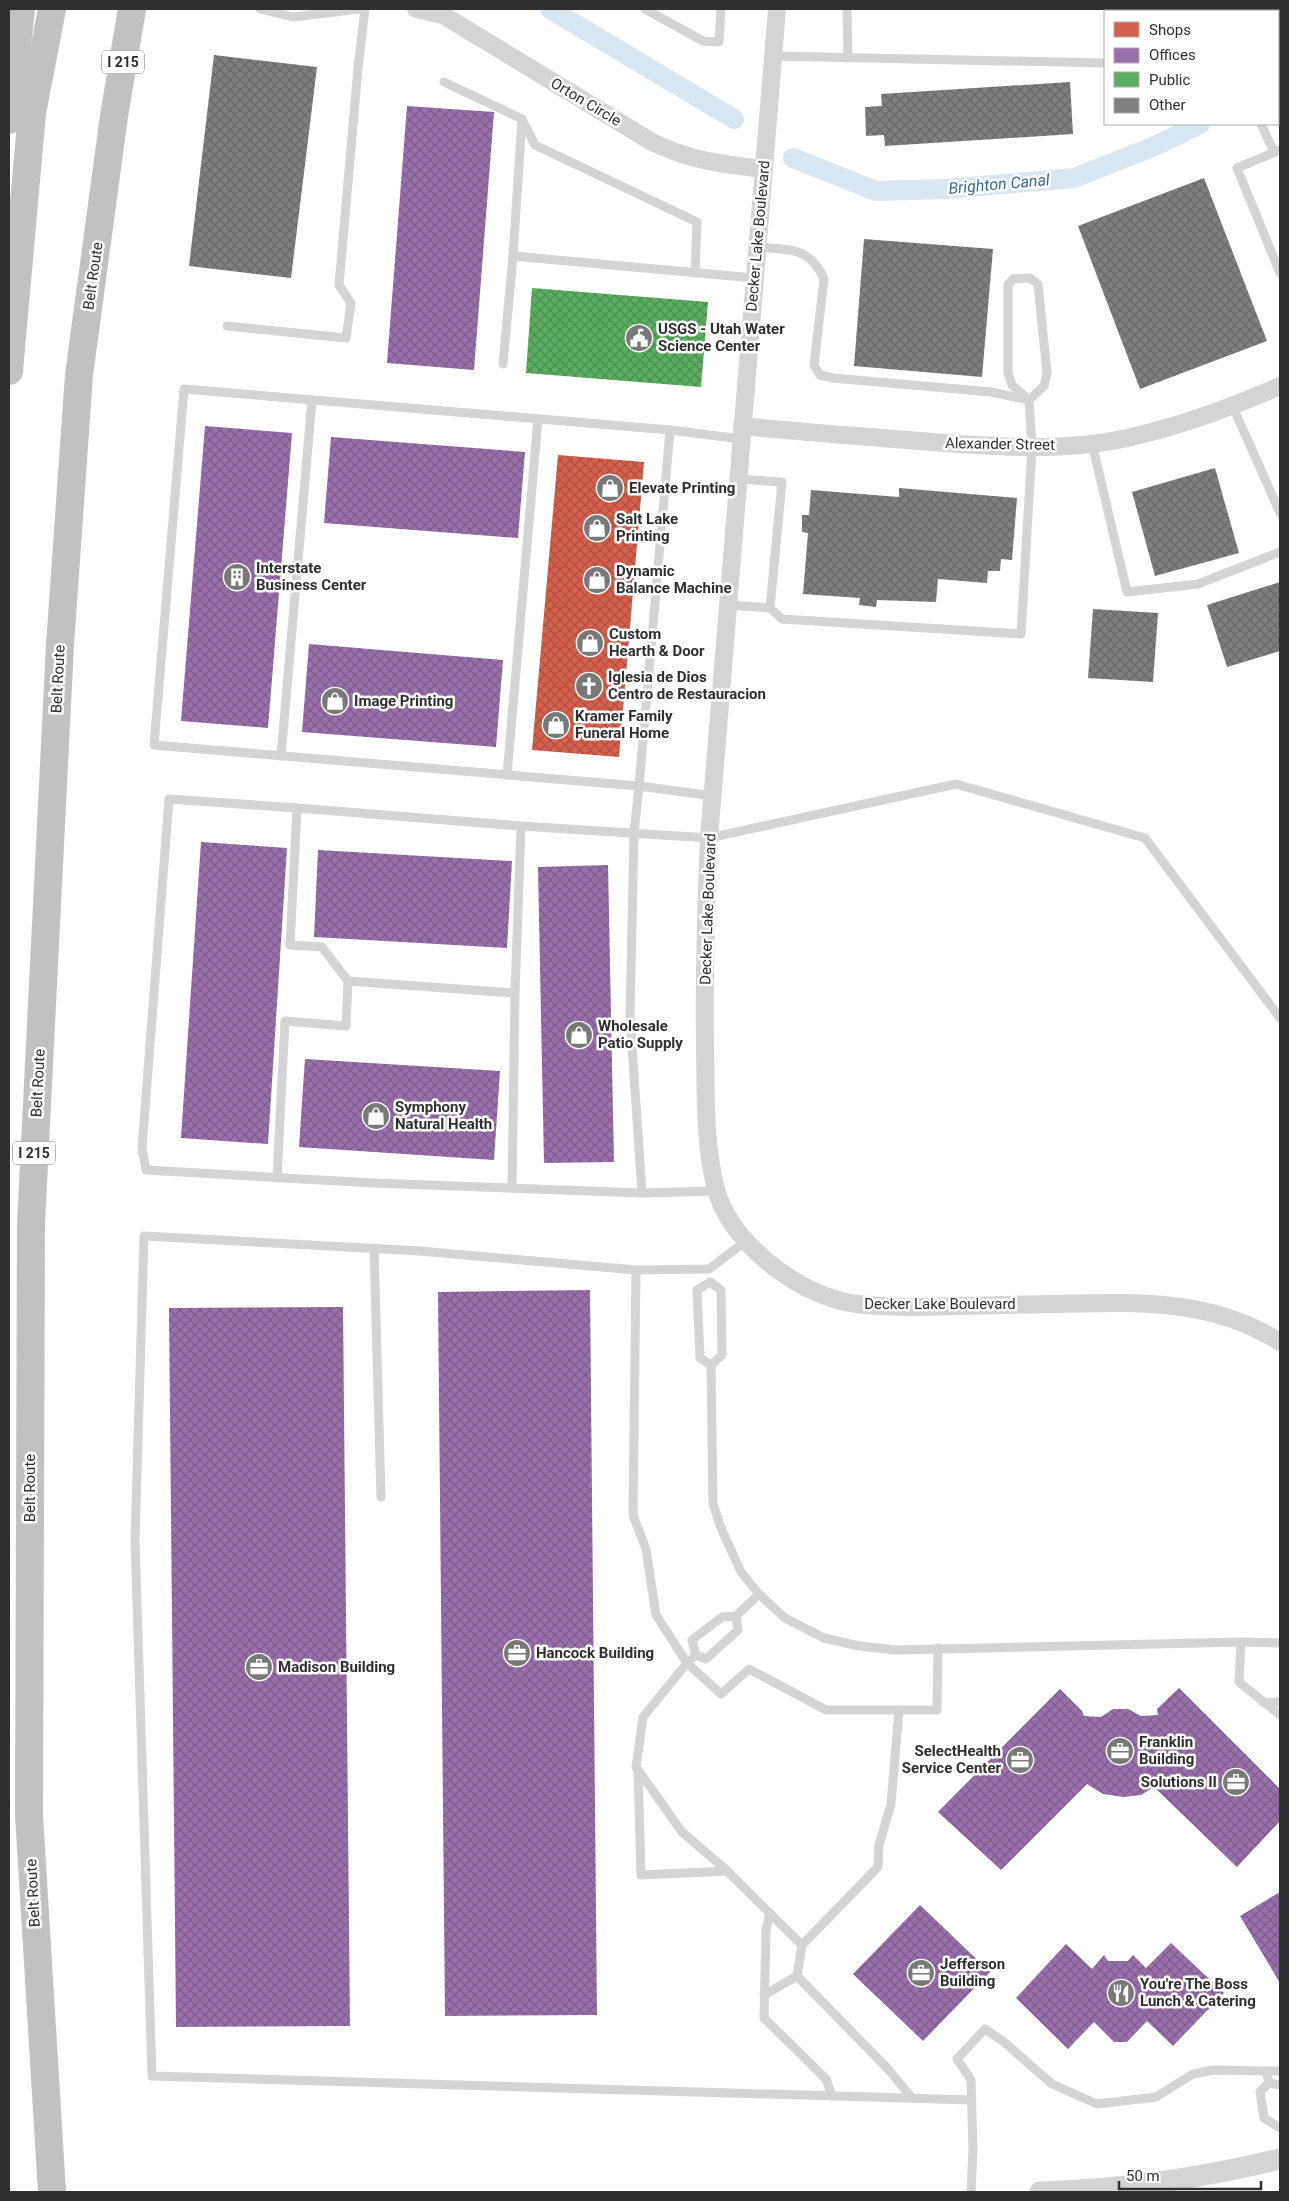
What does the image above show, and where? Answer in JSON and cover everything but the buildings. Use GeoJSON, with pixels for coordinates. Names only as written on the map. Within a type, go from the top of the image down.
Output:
{"type":"FeatureCollection","features":[{"type":"Feature","properties":{"kind":"highway"},"geometry":{"type":"LineString","coordinates":[[9,120],[21,9]]}},
{"type":"Feature","properties":{"kind":"highway"},"geometry":{"type":"LineString","coordinates":[[9,371],[32,114],[52,9]]}},
{"type":"Feature","properties":{"kind":"highway","name":"Belt Route"},"geometry":{"type":"LineString","coordinates":[[52,2192],[29,1815],[31,1224],[60,645],[78,394],[114,116],[132,9]]}},
{"type":"Feature","properties":{"kind":"highway"},"geometry":{"type":"LineString","coordinates":[[114,116],[141,9]]}},
{"type":"Feature","properties":{"kind":"street","name":"Orton Circle"},"geometry":{"type":"LineString","coordinates":[[416,9],[443,15],[652,142],[678,155],[715,164],[764,170]]}},
{"type":"Feature","properties":{"kind":"street","name":"Decker Lake Boulevard"},"geometry":{"type":"LineString","coordinates":[[777,9],[709,838],[704,948],[706,1095],[708,1148],[717,1191],[728,1215],[746,1241],[778,1271],[813,1292],[842,1302],[876,1306],[912,1307],[1160,1303],[1210,1311],[1242,1322],[1280,1342]]}},
{"type":"Feature","properties":{"kind":"street","name":"Alexander Street"},"geometry":{"type":"LineString","coordinates":[[741,433],[1032,448],[1092,443],[1126,438],[1206,417],[1280,386]]}},
{"type":"Feature","properties":{"kind":"street"},"geometry":{"type":"LineString","coordinates":[[1040,2192],[1113,2189],[1180,2180],[1280,2159]]}},
{"type":"Feature","properties":{"kind":"lane"},"geometry":{"type":"LineString","coordinates":[[260,9],[293,17],[359,9]]}},
{"type":"Feature","properties":{"kind":"lane"},"geometry":{"type":"LineString","coordinates":[[227,326],[346,338],[350,303],[339,285],[358,68],[366,9]]}},
{"type":"Feature","properties":{"kind":"lane"},"geometry":{"type":"LineString","coordinates":[[645,9],[703,41],[719,42],[721,9]]}},
{"type":"Feature","properties":{"kind":"lane"},"geometry":{"type":"LineString","coordinates":[[847,9],[848,58]]}},
{"type":"Feature","properties":{"kind":"lane"},"geometry":{"type":"LineString","coordinates":[[774,56],[1104,63]]}},
{"type":"Feature","properties":{"kind":"lane"},"geometry":{"type":"LineString","coordinates":[[444,82],[522,119],[535,145],[697,222],[695,273]]}},
{"type":"Feature","properties":{"kind":"lane"},"geometry":{"type":"LineString","coordinates":[[503,364],[514,256],[522,119]]}},
{"type":"Feature","properties":{"kind":"lane"},"geometry":{"type":"LineString","coordinates":[[1263,125],[1277,151],[1238,168],[1280,273]]}},
{"type":"Feature","properties":{"kind":"lane"},"geometry":{"type":"LineString","coordinates":[[758,247],[802,252],[810,257],[819,267],[824,278],[814,365],[820,374],[833,378],[992,392],[1028,400]]}},
{"type":"Feature","properties":{"kind":"lane"},"geometry":{"type":"LineString","coordinates":[[514,256],[754,278]]}},
{"type":"Feature","properties":{"kind":"lane"},"geometry":{"type":"LineString","coordinates":[[728,605],[770,608],[782,619],[1021,634],[1032,448],[1028,400],[1012,385],[1008,373],[1008,285],[1013,279],[1030,278],[1038,284],[1047,373],[1044,386],[1028,400]]}},
{"type":"Feature","properties":{"kind":"lane"},"geometry":{"type":"LineString","coordinates":[[712,796],[639,786],[154,745],[184,389],[670,430],[741,433]]}},
{"type":"Feature","properties":{"kind":"lane"},"geometry":{"type":"LineString","coordinates":[[281,756],[312,400]]}},
{"type":"Feature","properties":{"kind":"lane"},"geometry":{"type":"LineString","coordinates":[[1233,407],[1280,513]]}},
{"type":"Feature","properties":{"kind":"lane"},"geometry":{"type":"LineString","coordinates":[[507,775],[538,419]]}},
{"type":"Feature","properties":{"kind":"lane"},"geometry":{"type":"LineString","coordinates":[[642,1193],[630,1016],[634,833],[670,430]]}},
{"type":"Feature","properties":{"kind":"lane"},"geometry":{"type":"LineString","coordinates":[[1092,443],[1126,592],[1198,584],[1280,552]]}},
{"type":"Feature","properties":{"kind":"lane"},"geometry":{"type":"LineString","coordinates":[[738,479],[782,482],[770,608]]}},
{"type":"Feature","properties":{"kind":"lane"},"geometry":{"type":"LineString","coordinates":[[717,1191],[642,1193],[278,1178],[146,1170],[142,1148],[169,799],[522,826],[709,838],[956,784],[1145,838],[1279,1014]]}},
{"type":"Feature","properties":{"kind":"lane"},"geometry":{"type":"LineString","coordinates":[[278,1178],[285,1021],[346,1026],[348,981],[322,947],[290,945],[297,808]]}},
{"type":"Feature","properties":{"kind":"lane"},"geometry":{"type":"LineString","coordinates":[[512,1188],[515,993],[522,826]]}},
{"type":"Feature","properties":{"kind":"lane"},"geometry":{"type":"LineString","coordinates":[[348,981],[515,993]]}},
{"type":"Feature","properties":{"kind":"lane"},"geometry":{"type":"LineString","coordinates":[[746,1241],[709,1269],[636,1270],[374,1248],[144,1236],[135,1540],[152,2076],[972,2100]]}},
{"type":"Feature","properties":{"kind":"lane"},"geometry":{"type":"LineString","coordinates":[[374,1248],[380,1497]]}},
{"type":"Feature","properties":{"kind":"lane"},"geometry":{"type":"LineString","coordinates":[[709,1269],[710,1282],[721,1290],[722,1324],[722,1355],[711,1365],[713,1504],[721,1528],[741,1572],[759,1594],[785,1618],[824,1638],[878,1648],[1280,1643]]}},
{"type":"Feature","properties":{"kind":"lane"},"geometry":{"type":"LineString","coordinates":[[636,1270],[633,1515],[646,1550],[656,1615],[687,1663],[721,1694],[749,1670],[826,1710],[937,1710],[938,1648]]}},
{"type":"Feature","properties":{"kind":"lane"},"geometry":{"type":"LineString","coordinates":[[710,1282],[697,1290],[700,1358],[711,1365]]}},
{"type":"Feature","properties":{"kind":"lane"},"geometry":{"type":"LineString","coordinates":[[696,1655],[692,1640],[722,1617],[736,1616],[759,1594]]}},
{"type":"Feature","properties":{"kind":"lane"},"geometry":{"type":"LineString","coordinates":[[696,1655],[706,1659],[738,1630],[736,1616]]}},
{"type":"Feature","properties":{"kind":"lane"},"geometry":{"type":"LineString","coordinates":[[1241,1642],[1239,1682],[1280,1715]]}},
{"type":"Feature","properties":{"kind":"lane"},"geometry":{"type":"LineString","coordinates":[[696,1655],[687,1663],[643,1717],[636,1767],[638,1770],[641,1875],[728,1872]]}},
{"type":"Feature","properties":{"kind":"lane"},"geometry":{"type":"LineString","coordinates":[[1264,1703],[1280,1702]]}},
{"type":"Feature","properties":{"kind":"lane"},"geometry":{"type":"LineString","coordinates":[[797,1976],[802,1945],[878,1867],[879,1846],[891,1804],[899,1710]]}},
{"type":"Feature","properties":{"kind":"lane"},"geometry":{"type":"LineString","coordinates":[[638,1770],[682,1832],[728,1872],[802,1945]]}},
{"type":"Feature","properties":{"kind":"lane"},"geometry":{"type":"LineString","coordinates":[[770,1913],[766,1930],[764,2018],[826,2079],[832,2096]]}},
{"type":"Feature","properties":{"kind":"lane"},"geometry":{"type":"LineString","coordinates":[[764,1994],[797,1976]]}},
{"type":"Feature","properties":{"kind":"lane"},"geometry":{"type":"LineString","coordinates":[[797,1976],[888,2069],[912,2098]]}},
{"type":"Feature","properties":{"kind":"lane"},"geometry":{"type":"LineString","coordinates":[[971,2192],[971,2080],[957,2059],[985,2030],[1004,2042],[1052,2084],[1098,2104],[1156,2097],[1193,2074],[1214,2070],[1280,2071]]}},
{"type":"Feature","properties":{"kind":"lane"},"geometry":{"type":"LineString","coordinates":[[1266,2071],[1269,2083]]}},
{"type":"Feature","properties":{"kind":"lane"},"geometry":{"type":"LineString","coordinates":[[1269,2083],[1280,2085]]}},
{"type":"Feature","properties":{"kind":"lane"},"geometry":{"type":"LineString","coordinates":[[1269,2083],[1260,2092],[1264,2118],[1280,2128]]}},
{"type":"Feature","properties":{"kind":"waterway","name":"Brighton Canal"},"geometry":{"type":"LineString","coordinates":[[550,9],[734,119]]}},
{"type":"Feature","properties":{"kind":"waterway","name":"Brighton Canal"},"geometry":{"type":"LineString","coordinates":[[793,158],[876,191],[946,189],[1074,178],[1155,146],[1198,125]]}},
{"type":"Feature","properties":{"kind":"place","name":"USGS - Utah Water Science Center"},"geometry":{"type":"Point","coordinates":[639,338]}},
{"type":"Feature","properties":{"kind":"place","name":"Elevate Printing"},"geometry":{"type":"Point","coordinates":[610,488]}},
{"type":"Feature","properties":{"kind":"place","name":"Salt Lake Printing"},"geometry":{"type":"Point","coordinates":[597,528]}},
{"type":"Feature","properties":{"kind":"place","name":"Interstate Business Center"},"geometry":{"type":"Point","coordinates":[237,577]}},
{"type":"Feature","properties":{"kind":"place","name":"Dynamic Balance Machine"},"geometry":{"type":"Point","coordinates":[597,580]}},
{"type":"Feature","properties":{"kind":"place","name":"Custom Hearth & Door"},"geometry":{"type":"Point","coordinates":[590,643]}},
{"type":"Feature","properties":{"kind":"place","name":"Iglesia de Dios Centro de Restauracion"},"geometry":{"type":"Point","coordinates":[589,686]}},
{"type":"Feature","properties":{"kind":"place","name":"Image Printing"},"geometry":{"type":"Point","coordinates":[335,701]}},
{"type":"Feature","properties":{"kind":"place","name":"Kramer Family Funeral Home"},"geometry":{"type":"Point","coordinates":[556,725]}},
{"type":"Feature","properties":{"kind":"place","name":"Wholesale Patio Supply"},"geometry":{"type":"Point","coordinates":[579,1035]}},
{"type":"Feature","properties":{"kind":"place","name":"Symphony Natural Health"},"geometry":{"type":"Point","coordinates":[376,1116]}},
{"type":"Feature","properties":{"kind":"place","name":"Hancock Building"},"geometry":{"type":"Point","coordinates":[517,1653]}},
{"type":"Feature","properties":{"kind":"place","name":"Madison Building"},"geometry":{"type":"Point","coordinates":[259,1667]}},
{"type":"Feature","properties":{"kind":"place","name":"Franklin Building"},"geometry":{"type":"Point","coordinates":[1120,1751]}},
{"type":"Feature","properties":{"kind":"place","name":"SelectHealth Service Center"},"geometry":{"type":"Point","coordinates":[1020,1760]}},
{"type":"Feature","properties":{"kind":"place","name":"Solutions II"},"geometry":{"type":"Point","coordinates":[1236,1782]}},
{"type":"Feature","properties":{"kind":"place","name":"Jefferson Building"},"geometry":{"type":"Point","coordinates":[921,1973]}},
{"type":"Feature","properties":{"kind":"place","name":"You're The Boss Lunch & Catering"},"geometry":{"type":"Point","coordinates":[1121,1993]}}]}
